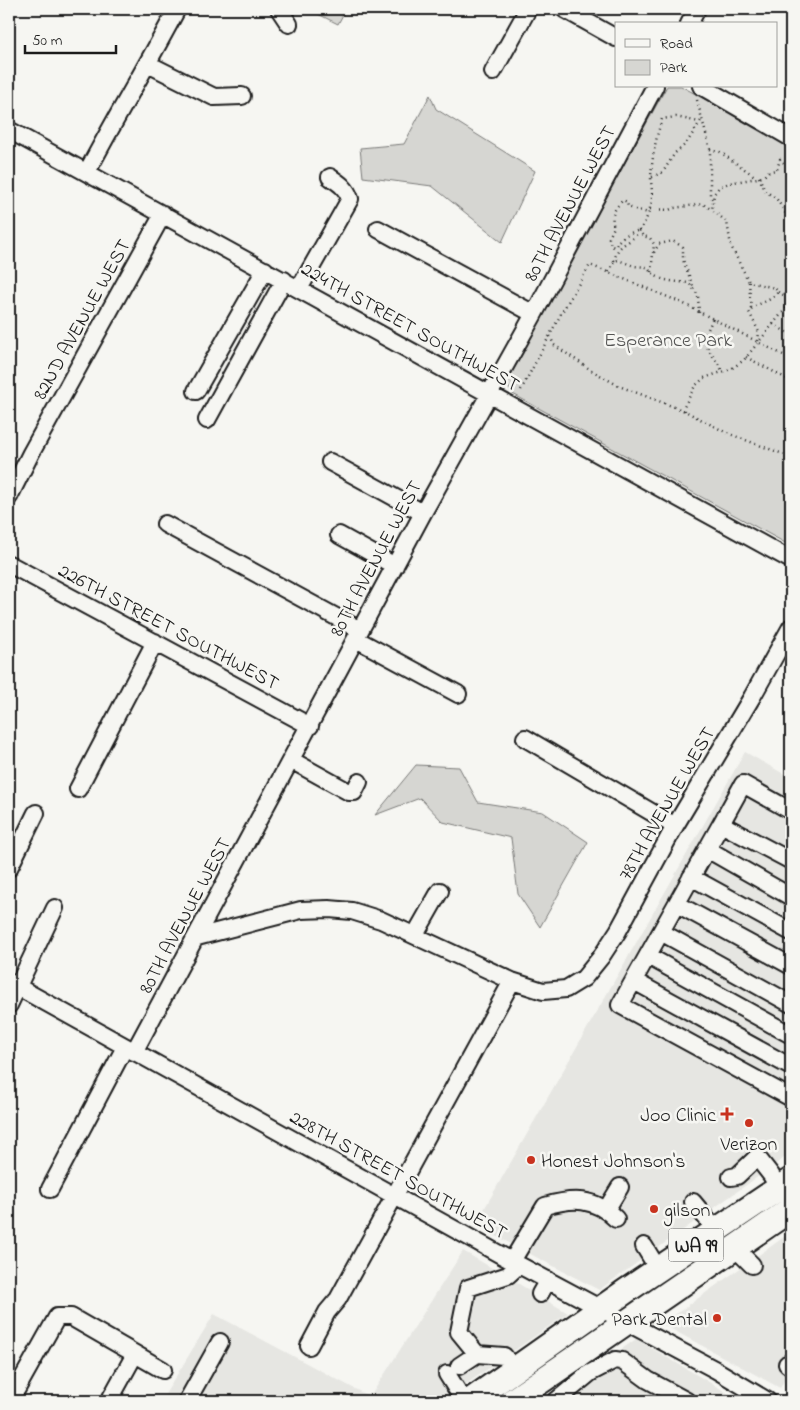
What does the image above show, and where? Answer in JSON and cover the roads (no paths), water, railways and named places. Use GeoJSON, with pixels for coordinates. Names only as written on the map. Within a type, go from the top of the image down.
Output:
{"type":"FeatureCollection","features":[{"type":"Feature","properties":{"kind":"highway","name":"WA 99"},"geometry":{"type":"LineString","coordinates":[[470,1401],[600,1308],[785,1184]]}},
{"type":"Feature","properties":{"kind":"highway","name":"WA 99"},"geometry":{"type":"LineString","coordinates":[[524,1398],[626,1322],[791,1209]]}},
{"type":"Feature","properties":{"kind":"street"},"geometry":{"type":"LineString","coordinates":[[87,172],[177,9]]}},
{"type":"Feature","properties":{"kind":"street"},"geometry":{"type":"LineString","coordinates":[[279,9],[290,24]]}},
{"type":"Feature","properties":{"kind":"street"},"geometry":{"type":"LineString","coordinates":[[493,72],[528,9]]}},
{"type":"Feature","properties":{"kind":"street"},"geometry":{"type":"LineString","coordinates":[[564,9],[615,37]]}},
{"type":"Feature","properties":{"kind":"street"},"geometry":{"type":"LineString","coordinates":[[690,22],[697,9]]}},
{"type":"Feature","properties":{"kind":"street"},"geometry":{"type":"LineString","coordinates":[[148,64],[214,97],[242,96]]}},
{"type":"Feature","properties":{"kind":"street","name":"80TH AVENUE WEST"},"geometry":{"type":"LineString","coordinates":[[50,1189],[197,937],[423,512],[534,314],[654,88]]}},
{"type":"Feature","properties":{"kind":"street"},"geometry":{"type":"LineString","coordinates":[[699,91],[791,138]]}},
{"type":"Feature","properties":{"kind":"street","name":"224TH STREET SOUTHWEST"},"geometry":{"type":"LineString","coordinates":[[9,130],[791,560]]}},
{"type":"Feature","properties":{"kind":"street"},"geometry":{"type":"LineString","coordinates":[[299,289],[350,199],[349,193],[344,186],[330,177]]}},
{"type":"Feature","properties":{"kind":"street","name":"82ND AVENUE WEST"},"geometry":{"type":"LineString","coordinates":[[9,497],[31,453],[163,214]]}},
{"type":"Feature","properties":{"kind":"street"},"geometry":{"type":"LineString","coordinates":[[378,229],[534,314]]}},
{"type":"Feature","properties":{"kind":"street"},"geometry":{"type":"LineString","coordinates":[[196,392],[265,270]]}},
{"type":"Feature","properties":{"kind":"street"},"geometry":{"type":"LineString","coordinates":[[207,420],[284,280]]}},
{"type":"Feature","properties":{"kind":"street"},"geometry":{"type":"LineString","coordinates":[[330,462],[423,512]]}},
{"type":"Feature","properties":{"kind":"street"},"geometry":{"type":"LineString","coordinates":[[164,524],[358,634],[458,694]]}},
{"type":"Feature","properties":{"kind":"street"},"geometry":{"type":"LineString","coordinates":[[339,535],[395,566]]}},
{"type":"Feature","properties":{"kind":"street","name":"226TH STREET SOUTHWEST"},"geometry":{"type":"LineString","coordinates":[[9,564],[310,726]]}},
{"type":"Feature","properties":{"kind":"street","name":"78TH AVENUE WEST"},"geometry":{"type":"LineString","coordinates":[[512,981],[543,991],[566,989],[584,978],[601,957],[618,931],[675,826],[752,697],[791,627]]}},
{"type":"Feature","properties":{"kind":"street"},"geometry":{"type":"LineString","coordinates":[[78,789],[154,642]]}},
{"type":"Feature","properties":{"kind":"street"},"geometry":{"type":"LineString","coordinates":[[525,738],[675,826]]}},
{"type":"Feature","properties":{"kind":"street"},"geometry":{"type":"LineString","coordinates":[[291,760],[348,792],[354,792],[359,782]]}},
{"type":"Feature","properties":{"kind":"street"},"geometry":{"type":"LineString","coordinates":[[791,811],[743,784],[620,1005],[791,1098]]}},
{"type":"Feature","properties":{"kind":"street"},"geometry":{"type":"LineString","coordinates":[[9,868],[36,813]]}},
{"type":"Feature","properties":{"kind":"street"},"geometry":{"type":"LineString","coordinates":[[721,824],[791,861]]}},
{"type":"Feature","properties":{"kind":"street"},"geometry":{"type":"LineString","coordinates":[[707,849],[791,897]]}},
{"type":"Feature","properties":{"kind":"street"},"geometry":{"type":"LineString","coordinates":[[691,877],[791,932]]}},
{"type":"Feature","properties":{"kind":"street"},"geometry":{"type":"LineString","coordinates":[[414,935],[440,891]]}},
{"type":"Feature","properties":{"kind":"street"},"geometry":{"type":"LineString","coordinates":[[677,904],[791,966]]}},
{"type":"Feature","properties":{"kind":"street"},"geometry":{"type":"LineString","coordinates":[[9,1005],[13,985],[55,908]]}},
{"type":"Feature","properties":{"kind":"street"},"geometry":{"type":"LineString","coordinates":[[197,937],[302,910],[329,909],[352,911],[381,920],[512,981],[338,1299],[327,1312],[309,1346]]}},
{"type":"Feature","properties":{"kind":"street"},"geometry":{"type":"LineString","coordinates":[[661,932],[791,1004]]}},
{"type":"Feature","properties":{"kind":"street"},"geometry":{"type":"LineString","coordinates":[[648,956],[791,1035]]}},
{"type":"Feature","properties":{"kind":"street"},"geometry":{"type":"LineString","coordinates":[[634,981],[791,1067]]}},
{"type":"Feature","properties":{"kind":"street","name":"228TH STREET SOUTHWEST"},"geometry":{"type":"LineString","coordinates":[[13,985],[516,1263],[544,1287],[600,1308],[716,1370],[768,1401]]}},
{"type":"Feature","properties":{"kind":"street"},"geometry":{"type":"LineString","coordinates":[[731,1178],[737,1176],[757,1157],[771,1175],[785,1184]]}},
{"type":"Feature","properties":{"kind":"street"},"geometry":{"type":"LineString","coordinates":[[477,1354],[459,1332],[468,1288],[508,1275],[545,1206],[565,1200],[580,1201],[611,1214],[620,1186]]}},
{"type":"Feature","properties":{"kind":"street"},"geometry":{"type":"LineString","coordinates":[[693,1202],[717,1231]]}},
{"type":"Feature","properties":{"kind":"street"},"geometry":{"type":"LineString","coordinates":[[644,1246],[658,1269]]}},
{"type":"Feature","properties":{"kind":"street"},"geometry":{"type":"LineString","coordinates":[[734,1248],[752,1265]]}},
{"type":"Feature","properties":{"kind":"street"},"geometry":{"type":"LineString","coordinates":[[10,1401],[57,1317],[71,1317],[163,1370]]}},
{"type":"Feature","properties":{"kind":"street"},"geometry":{"type":"LineString","coordinates":[[187,1401],[220,1342]]}},
{"type":"Feature","properties":{"kind":"street"},"geometry":{"type":"LineString","coordinates":[[109,1401],[135,1354]]}},
{"type":"Feature","properties":{"kind":"street"},"geometry":{"type":"LineString","coordinates":[[464,1401],[453,1370],[477,1354],[504,1356],[514,1369]]}},
{"type":"Feature","properties":{"kind":"street"},"geometry":{"type":"LineString","coordinates":[[556,1401],[590,1374],[615,1360],[622,1362],[648,1380],[687,1401]]}},
{"type":"Feature","properties":{"kind":"place","name":"Joo Clinic"},"geometry":{"type":"Point","coordinates":[727,1114]}},
{"type":"Feature","properties":{"kind":"place","name":"Verizon"},"geometry":{"type":"Point","coordinates":[749,1123]}},
{"type":"Feature","properties":{"kind":"place","name":"Honest Johnson's"},"geometry":{"type":"Point","coordinates":[531,1160]}},
{"type":"Feature","properties":{"kind":"place","name":"gilson"},"geometry":{"type":"Point","coordinates":[654,1209]}},
{"type":"Feature","properties":{"kind":"place","name":"Park Dental"},"geometry":{"type":"Point","coordinates":[717,1318]}},
{"type":"Feature","properties":{"kind":"park label","name":"Esperance Park"},"geometry":{"type":"Point","coordinates":[668,339]}}]}
